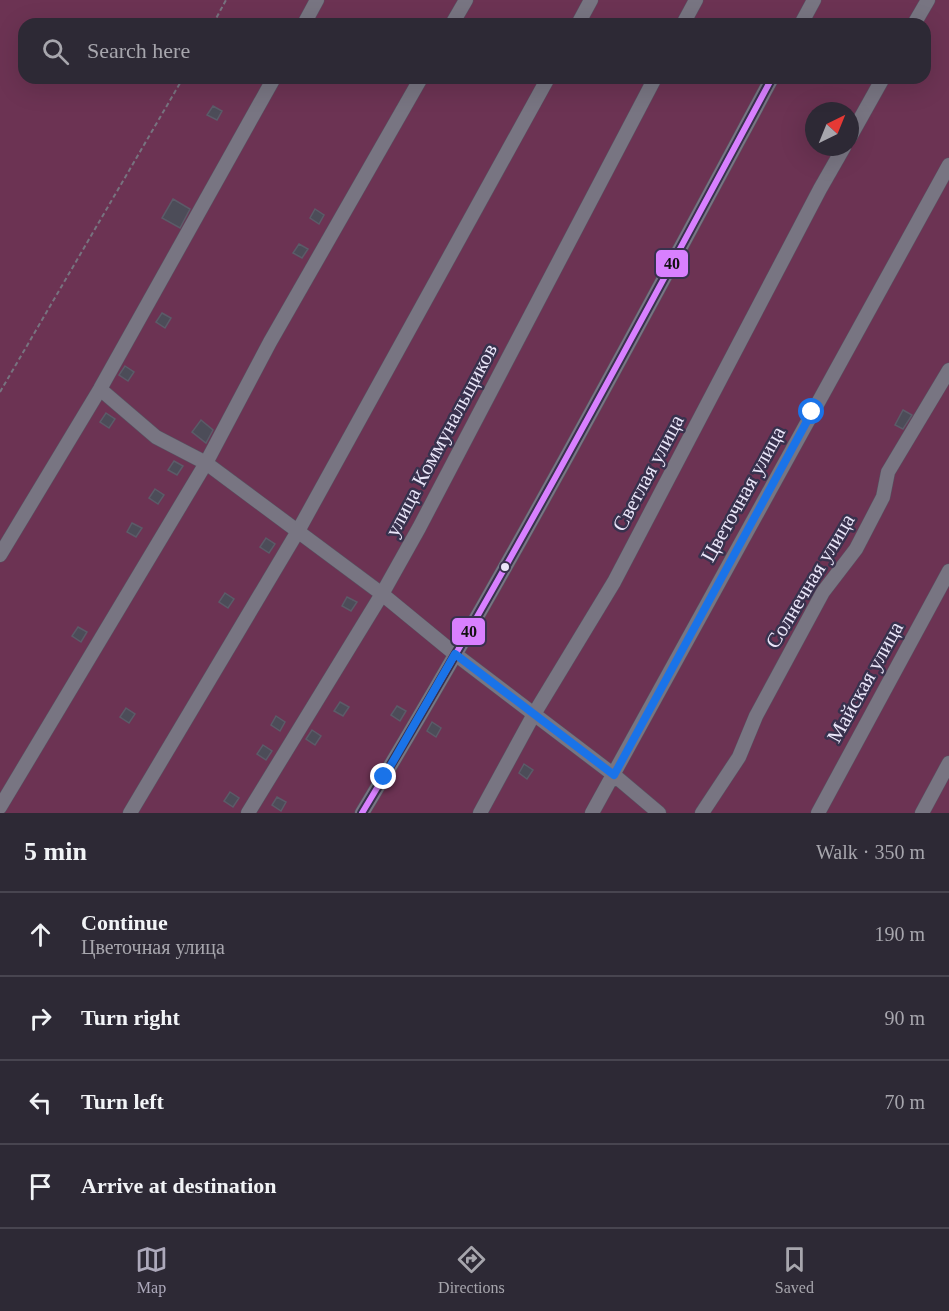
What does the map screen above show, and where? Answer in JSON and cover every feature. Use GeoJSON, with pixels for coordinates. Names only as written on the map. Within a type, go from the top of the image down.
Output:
{"type":"FeatureCollection","features":[{"type":"Feature","properties":{"kind":"street"},"geometry":{"type":"LineString","coordinates":[[307,18],[317,0]]}},
{"type":"Feature","properties":{"kind":"street"},"geometry":{"type":"LineString","coordinates":[[456,18],[466,0]]}},
{"type":"Feature","properties":{"kind":"street"},"geometry":{"type":"LineString","coordinates":[[581,18],[591,0]]}},
{"type":"Feature","properties":{"kind":"street"},"geometry":{"type":"LineString","coordinates":[[686,18],[696,0]]}},
{"type":"Feature","properties":{"kind":"street"},"geometry":{"type":"LineString","coordinates":[[804,18],[814,0]]}},
{"type":"Feature","properties":{"kind":"street"},"geometry":{"type":"LineString","coordinates":[[918,18],[928,0]]}},
{"type":"Feature","properties":{"kind":"street"},"geometry":{"type":"LineString","coordinates":[[0,555],[100,389],[271,84]]}},
{"type":"Feature","properties":{"kind":"street"},"geometry":{"type":"LineString","coordinates":[[0,807],[207,463],[270,342],[418,84]]}},
{"type":"Feature","properties":{"kind":"street"},"geometry":{"type":"LineString","coordinates":[[130,813],[298,531],[545,84]]}},
{"type":"Feature","properties":{"kind":"street","name":"улица Коммунальщиков"},"geometry":{"type":"LineString","coordinates":[[248,813],[382,594],[419,528],[652,84]]}},
{"type":"Feature","properties":{"kind":"street"},"geometry":{"type":"LineString","coordinates":[[362,813],[455,654],[620,360],[769,84]]}},
{"type":"Feature","properties":{"kind":"street"},"geometry":{"type":"LineString","coordinates":[[859,121],[880,84]]}},
{"type":"Feature","properties":{"kind":"street","name":"Светлая улица"},"geometry":{"type":"LineString","coordinates":[[480,813],[534,714],[614,582],[839,156]]}},
{"type":"Feature","properties":{"kind":"street","name":"Цветочная улица"},"geometry":{"type":"LineString","coordinates":[[592,813],[949,165]]}},
{"type":"Feature","properties":{"kind":"street","name":"Солнечная улица"},"geometry":{"type":"LineString","coordinates":[[702,813],[739,757],[756,716],[823,592],[856,549],[883,496],[888,472],[949,370]]}},
{"type":"Feature","properties":{"kind":"street"},"geometry":{"type":"LineString","coordinates":[[100,389],[156,437],[207,463],[382,594],[455,654],[614,775],[658,813]]}},
{"type":"Feature","properties":{"kind":"street","name":"Майская улица"},"geometry":{"type":"LineString","coordinates":[[818,813],[949,571]]}},
{"type":"Feature","properties":{"kind":"street"},"geometry":{"type":"LineString","coordinates":[[922,813],[949,764]]}},
{"type":"Feature","properties":{"kind":"path"},"geometry":{"type":"LineString","coordinates":[[216,18],[226,0]]}},
{"type":"Feature","properties":{"kind":"path"},"geometry":{"type":"LineString","coordinates":[[0,392],[180,84]]}},
{"type":"Feature","properties":{"kind":"shaded area"},"geometry":{"type":"Polygon","coordinates":[[[0,0],[949,0],[949,813],[0,813],[0,0]]]}},
{"type":"Feature","properties":{"kind":"building"},"geometry":{"type":"Polygon","coordinates":[[[213,106],[222,111],[217,120],[207,115],[213,106]]]}},
{"type":"Feature","properties":{"kind":"building"},"geometry":{"type":"Polygon","coordinates":[[[173,199],[190,209],[180,228],[162,218],[173,199]]]}},
{"type":"Feature","properties":{"kind":"building"},"geometry":{"type":"Polygon","coordinates":[[[315,209],[324,215],[319,224],[310,218],[315,209]]]}},
{"type":"Feature","properties":{"kind":"building"},"geometry":{"type":"Polygon","coordinates":[[[299,244],[308,249],[302,258],[293,253],[299,244]]]}},
{"type":"Feature","properties":{"kind":"building"},"geometry":{"type":"Polygon","coordinates":[[[162,313],[171,318],[165,328],[156,322],[162,313]]]}},
{"type":"Feature","properties":{"kind":"building"},"geometry":{"type":"Polygon","coordinates":[[[125,366],[134,372],[128,381],[119,375],[125,366]]]}},
{"type":"Feature","properties":{"kind":"building"},"geometry":{"type":"Polygon","coordinates":[[[903,410],[912,415],[903,429],[895,425],[903,410]]]}},
{"type":"Feature","properties":{"kind":"building"},"geometry":{"type":"Polygon","coordinates":[[[106,413],[115,419],[109,428],[100,422],[106,413]]]}},
{"type":"Feature","properties":{"kind":"building"},"geometry":{"type":"Polygon","coordinates":[[[201,420],[213,430],[206,443],[192,432],[201,420]]]}},
{"type":"Feature","properties":{"kind":"building"},"geometry":{"type":"Polygon","coordinates":[[[174,461],[183,466],[177,475],[168,470],[174,461]]]}},
{"type":"Feature","properties":{"kind":"building"},"geometry":{"type":"Polygon","coordinates":[[[155,489],[164,495],[158,504],[149,498],[155,489]]]}},
{"type":"Feature","properties":{"kind":"building"},"geometry":{"type":"Polygon","coordinates":[[[132,523],[142,528],[136,537],[127,532],[132,523]]]}},
{"type":"Feature","properties":{"kind":"building"},"geometry":{"type":"Polygon","coordinates":[[[266,538],[275,544],[269,553],[260,547],[266,538]]]}},
{"type":"Feature","properties":{"kind":"building"},"geometry":{"type":"Polygon","coordinates":[[[225,593],[234,599],[228,608],[219,602],[225,593]]]}},
{"type":"Feature","properties":{"kind":"building"},"geometry":{"type":"Polygon","coordinates":[[[347,597],[357,602],[351,611],[342,606],[347,597]]]}},
{"type":"Feature","properties":{"kind":"building"},"geometry":{"type":"Polygon","coordinates":[[[78,627],[87,632],[81,642],[72,636],[78,627]]]}},
{"type":"Feature","properties":{"kind":"building"},"geometry":{"type":"Polygon","coordinates":[[[340,702],[349,707],[343,716],[334,711],[340,702]]]}},
{"type":"Feature","properties":{"kind":"building"},"geometry":{"type":"Polygon","coordinates":[[[397,706],[406,711],[400,721],[391,715],[397,706]]]}},
{"type":"Feature","properties":{"kind":"building"},"geometry":{"type":"Polygon","coordinates":[[[126,708],[135,714],[129,723],[120,717],[126,708]]]}},
{"type":"Feature","properties":{"kind":"building"},"geometry":{"type":"Polygon","coordinates":[[[276,716],[285,722],[280,731],[271,725],[276,716]]]}},
{"type":"Feature","properties":{"kind":"building"},"geometry":{"type":"Polygon","coordinates":[[[432,722],[441,728],[436,737],[427,731],[432,722]]]}},
{"type":"Feature","properties":{"kind":"building"},"geometry":{"type":"Polygon","coordinates":[[[312,730],[321,736],[315,745],[306,739],[312,730]]]}},
{"type":"Feature","properties":{"kind":"building"},"geometry":{"type":"Polygon","coordinates":[[[263,745],[272,751],[266,760],[257,754],[263,745]]]}},
{"type":"Feature","properties":{"kind":"building"},"geometry":{"type":"Polygon","coordinates":[[[524,764],[533,770],[527,779],[519,773],[524,764]]]}},
{"type":"Feature","properties":{"kind":"building"},"geometry":{"type":"Polygon","coordinates":[[[230,792],[239,798],[233,807],[224,801],[230,792]]]}},
{"type":"Feature","properties":{"kind":"building"},"geometry":{"type":"Polygon","coordinates":[[[277,797],[286,802],[281,811],[272,805],[277,797]]]}},
{"type":"Feature","properties":{"kind":"transit line","name":"40"},"geometry":{"type":"LineString","coordinates":[[362,813],[469,632],[769,84]]}},
{"type":"Feature","properties":{"kind":"route"},"geometry":{"type":"LineString","coordinates":[[384,777],[455,654],[614,775],[812,412]]}}]}
